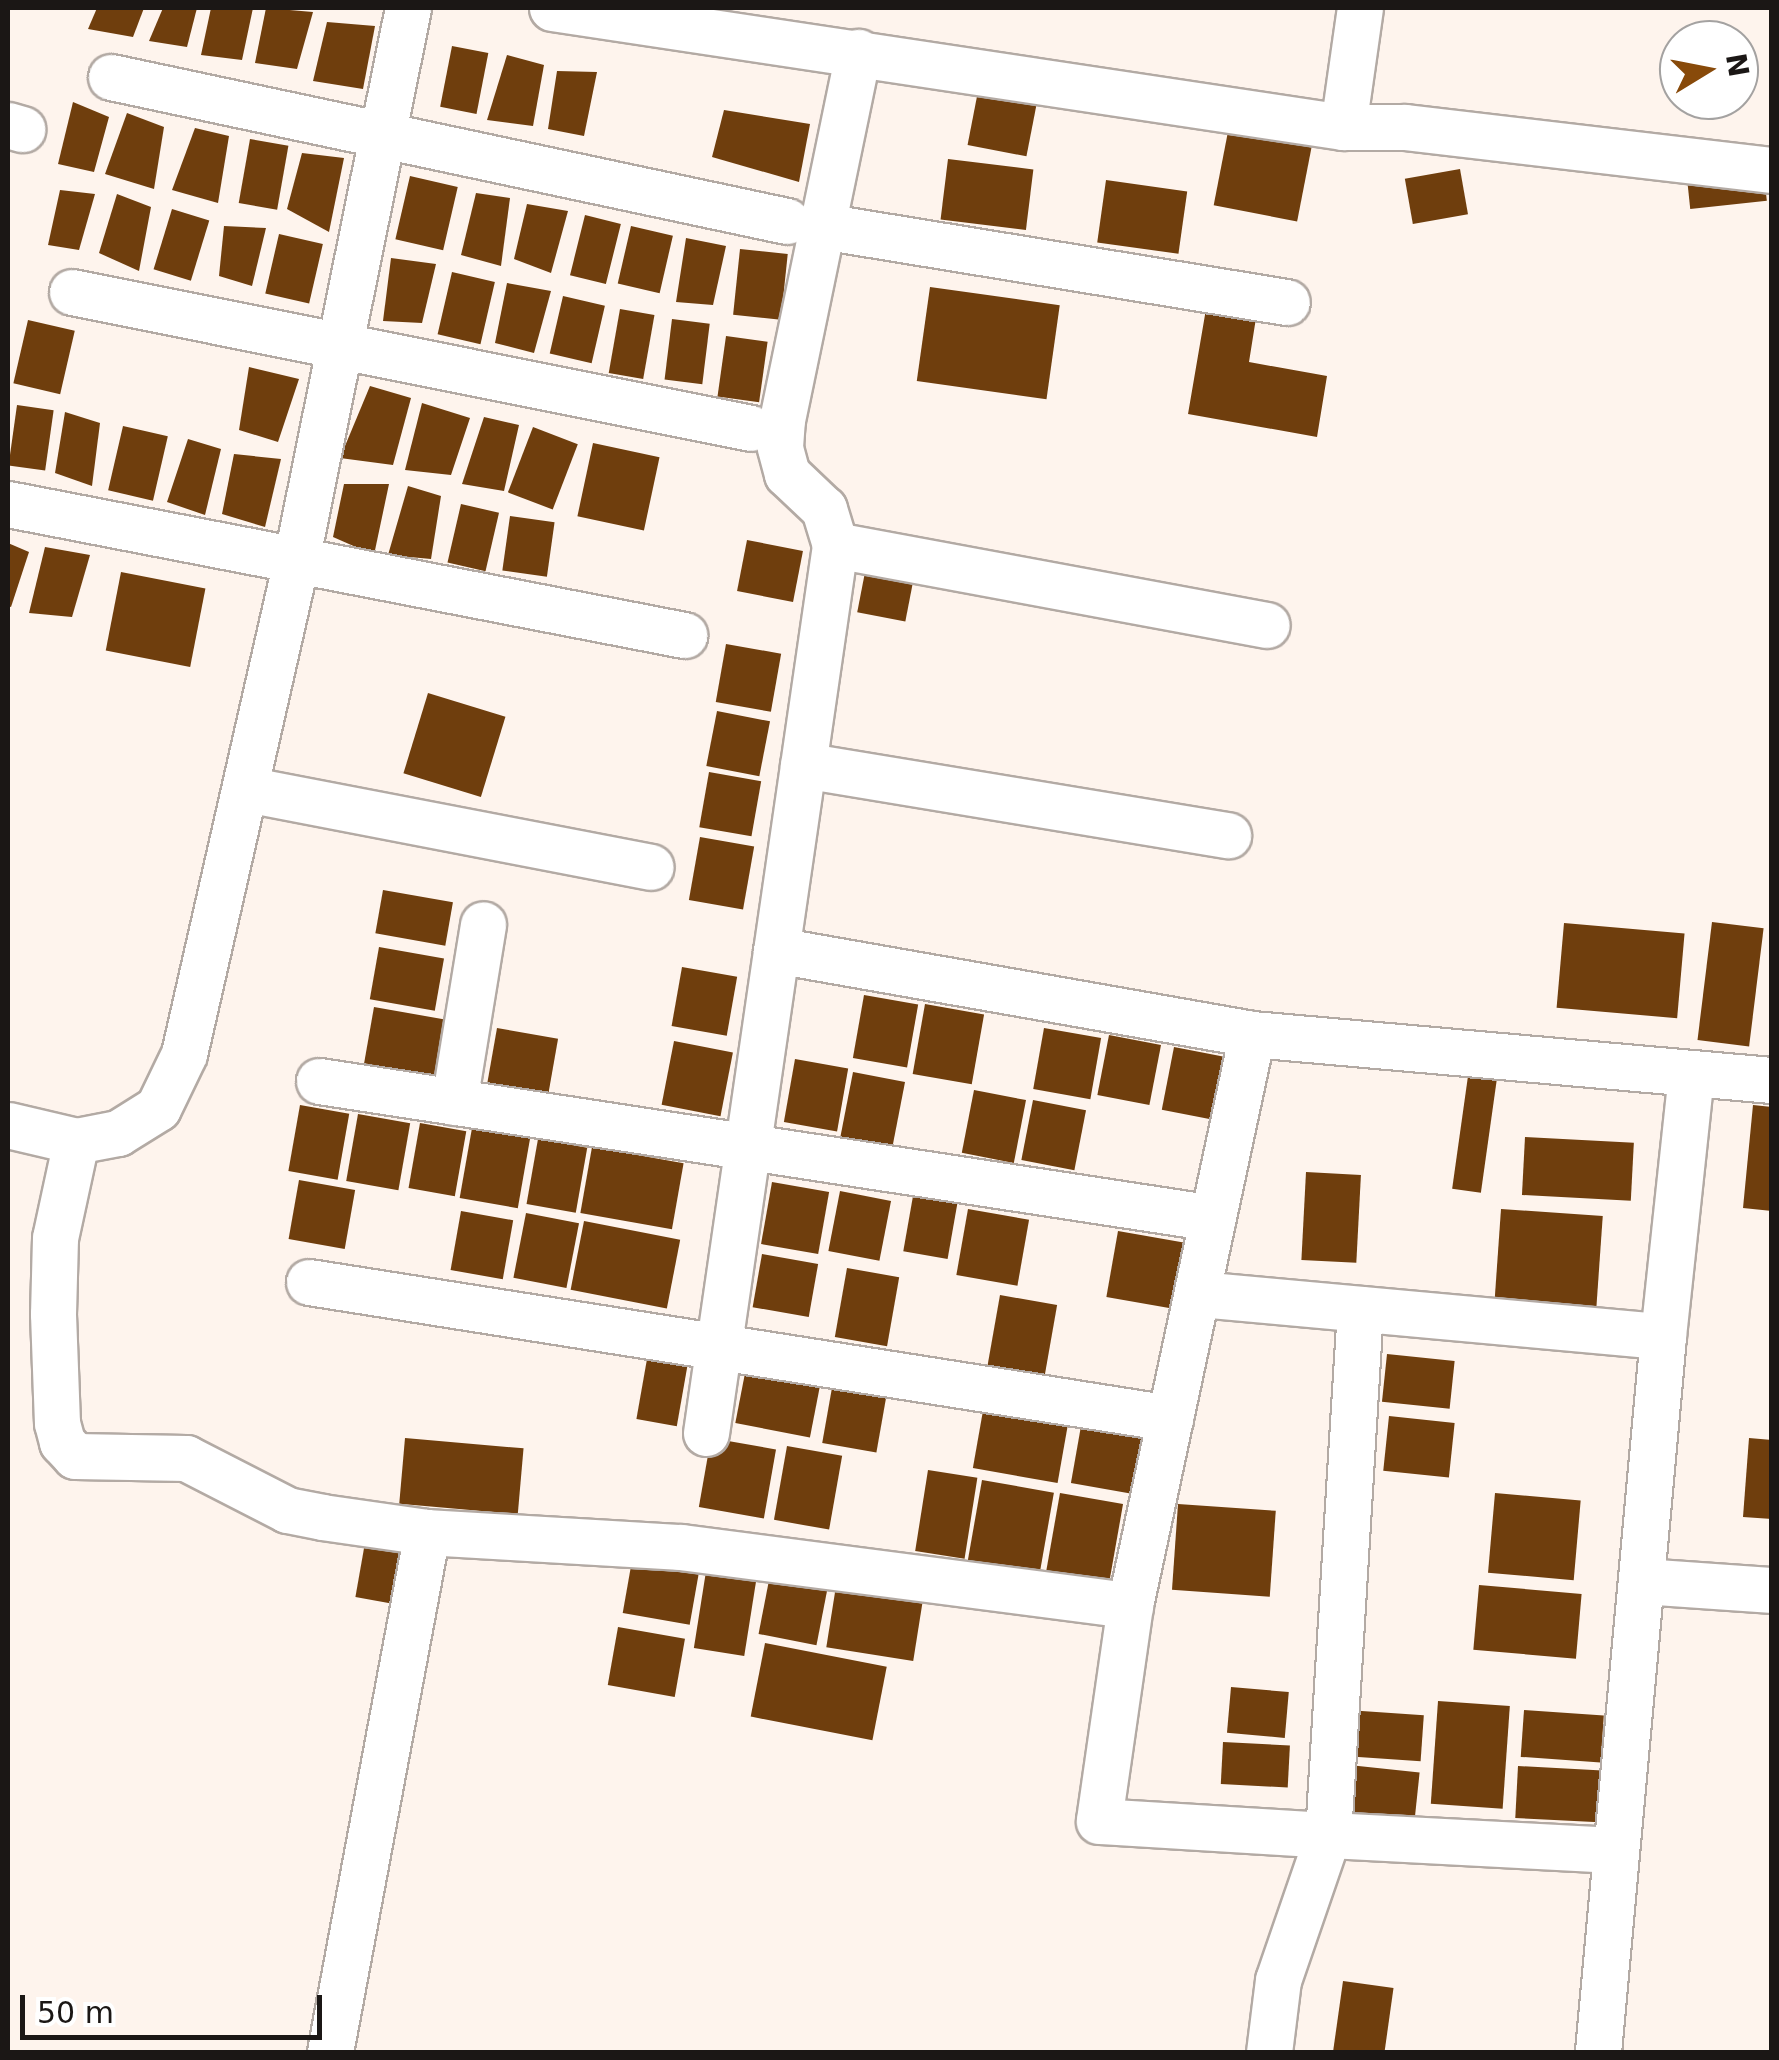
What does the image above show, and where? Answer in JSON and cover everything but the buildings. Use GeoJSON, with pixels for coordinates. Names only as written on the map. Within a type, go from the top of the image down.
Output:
{"type":"FeatureCollection","features":[{"type":"Feature","properties":{"kind":"street"},"geometry":{"type":"LineString","coordinates":[[8,1125],[76,1141],[118,1133],[158,1108],[184,1054],[342,347],[408,8]]}},
{"type":"Feature","properties":{"kind":"street"},"geometry":{"type":"LineString","coordinates":[[552,8],[1343,127],[1404,127],[1772,170]]}},
{"type":"Feature","properties":{"kind":"street"},"geometry":{"type":"LineString","coordinates":[[1343,127],[1360,8]]}},
{"type":"Feature","properties":{"kind":"street"},"geometry":{"type":"LineString","coordinates":[[706,1432],[835,545],[824,510],[787,474],[780,447],[804,224],[858,52]]}},
{"type":"Feature","properties":{"kind":"street"},"geometry":{"type":"LineString","coordinates":[[110,76],[804,224],[1287,302]]}},
{"type":"Feature","properties":{"kind":"street"},"geometry":{"type":"LineString","coordinates":[[72,292],[751,428]]}},
{"type":"Feature","properties":{"kind":"street"},"geometry":{"type":"LineString","coordinates":[[8,504],[684,636]]}},
{"type":"Feature","properties":{"kind":"street"},"geometry":{"type":"LineString","coordinates":[[835,545],[1267,625]]}},
{"type":"Feature","properties":{"kind":"street"},"geometry":{"type":"LineString","coordinates":[[803,764],[1228,836]]}},
{"type":"Feature","properties":{"kind":"street"},"geometry":{"type":"LineString","coordinates":[[246,789],[651,866]]}},
{"type":"Feature","properties":{"kind":"street"},"geometry":{"type":"LineString","coordinates":[[454,1102],[483,924]]}},
{"type":"Feature","properties":{"kind":"street"},"geometry":{"type":"LineString","coordinates":[[776,950],[1252,1034],[1772,1080]]}},
{"type":"Feature","properties":{"kind":"street"},"geometry":{"type":"LineString","coordinates":[[1252,1034],[1130,1605],[1099,1821],[1616,1850]]}},
{"type":"Feature","properties":{"kind":"street"},"geometry":{"type":"LineString","coordinates":[[1598,2052],[1663,1336],[1692,1074]]}},
{"type":"Feature","properties":{"kind":"street"},"geometry":{"type":"LineString","coordinates":[[319,1081],[1213,1218]]}},
{"type":"Feature","properties":{"kind":"street"},"geometry":{"type":"LineString","coordinates":[[76,1141],[55,1238],[53,1314],[57,1423],[62,1442],[74,1456],[186,1458],[287,1510],[427,1532],[681,1547],[1130,1605]]}},
{"type":"Feature","properties":{"kind":"street"},"geometry":{"type":"LineString","coordinates":[[310,1282],[1170,1418]]}},
{"type":"Feature","properties":{"kind":"street"},"geometry":{"type":"LineString","coordinates":[[1198,1294],[1663,1336]]}},
{"type":"Feature","properties":{"kind":"street"},"geometry":{"type":"LineString","coordinates":[[1269,2052],[1278,1980],[1328,1835],[1360,1309]]}},
{"type":"Feature","properties":{"kind":"street"},"geometry":{"type":"LineString","coordinates":[[330,2052],[427,1532]]}},
{"type":"Feature","properties":{"kind":"street"},"geometry":{"type":"LineString","coordinates":[[1642,1581],[1772,1590]]}}]}
